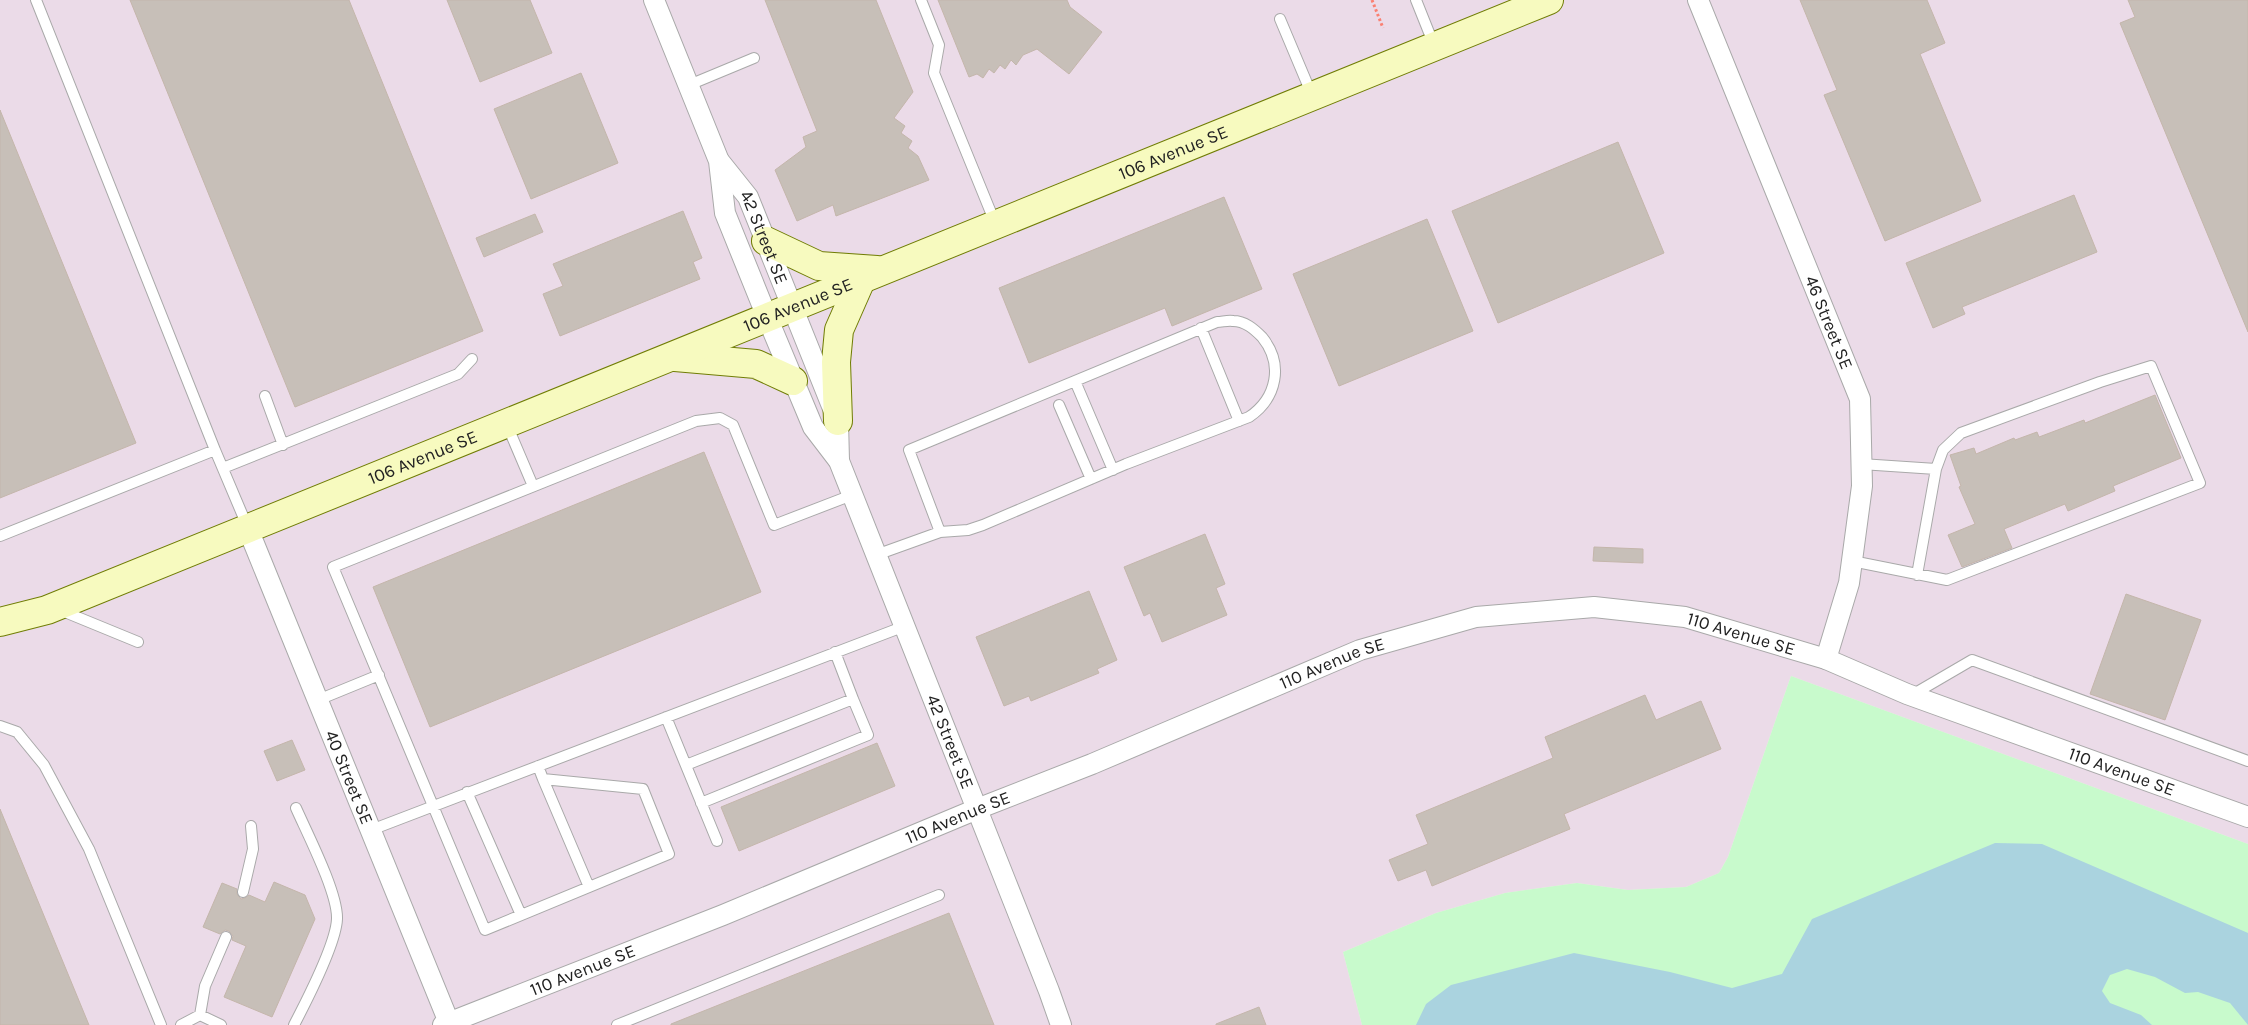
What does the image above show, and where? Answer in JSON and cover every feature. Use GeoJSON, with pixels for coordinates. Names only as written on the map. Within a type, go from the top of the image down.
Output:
{"type":"FeatureCollection","features":[{"type":"Feature","properties":{"kind":"street","name":"42 Street SE"},"geometry":{"type":"LineString","coordinates":[[654,0],[719,161],[726,213],[838,421],[839,461]]}},
{"type":"Feature","properties":{"kind":"street","name":"106 Avenue SE"},"geometry":{"type":"LineString","coordinates":[[0,622],[51,609],[1549,0]]}},
{"type":"Feature","properties":{"kind":"street","name":"46 Street SE"},"geometry":{"type":"LineString","coordinates":[[1698,0],[1860,399],[1862,486],[1849,583],[1826,658]]}},
{"type":"Feature","properties":{"kind":"street","name":"42 Street SE"},"geometry":{"type":"LineString","coordinates":[[719,161],[748,198],[766,241],[793,382],[813,427],[839,461],[1049,991],[1060,1025]]}},
{"type":"Feature","properties":{"kind":"street"},"geometry":{"type":"LineString","coordinates":[[766,241],[819,266],[872,275],[839,330],[836,362],[838,421]]}},
{"type":"Feature","properties":{"kind":"street"},"geometry":{"type":"LineString","coordinates":[[671,357],[756,364],[793,382]]}},
{"type":"Feature","properties":{"kind":"street","name":"40 Street SE"},"geometry":{"type":"LineString","coordinates":[[248,529],[448,1024]]}},
{"type":"Feature","properties":{"kind":"street","name":"110 Avenue SE"},"geometry":{"type":"LineString","coordinates":[[448,1024],[724,915],[977,809],[1092,764],[1360,650],[1476,617],[1594,607],[1685,617],[1826,658],[1911,696],[2248,817]]}},
{"type":"Feature","properties":{"kind":"street","name":"106 Avenue SE"},"geometry":{"type":"LineString","coordinates":[[0,641],[51,609]]}},
{"type":"Feature","properties":{"kind":"lane"},"geometry":{"type":"LineString","coordinates":[[36,0],[214,450],[248,529]]}},
{"type":"Feature","properties":{"kind":"lane"},"geometry":{"type":"LineString","coordinates":[[920,0],[940,45],[934,73],[996,225]]}},
{"type":"Feature","properties":{"kind":"lane"},"geometry":{"type":"LineString","coordinates":[[1416,0],[1435,46]]}},
{"type":"Feature","properties":{"kind":"lane"},"geometry":{"type":"LineString","coordinates":[[1280,19],[1312,96]]}},
{"type":"Feature","properties":{"kind":"lane"},"geometry":{"type":"LineString","coordinates":[[689,86],[754,58]]}},
{"type":"Feature","properties":{"kind":"lane"},"geometry":{"type":"LineString","coordinates":[[876,555],[940,532],[968,530],[983,525],[1113,470],[1249,417],[1261,409],[1270,393],[1276,371],[1270,348],[1254,328],[1234,320],[1217,322],[909,450],[940,532]]}},
{"type":"Feature","properties":{"kind":"lane"},"geometry":{"type":"LineString","coordinates":[[1201,328],[1239,421]]}},
{"type":"Feature","properties":{"kind":"lane"},"geometry":{"type":"LineString","coordinates":[[222,468],[284,445],[458,374],[472,359]]}},
{"type":"Feature","properties":{"kind":"lane"},"geometry":{"type":"LineString","coordinates":[[1852,561],[1917,575],[1947,580],[2200,483],[2151,366],[2100,382],[1961,433],[1943,450],[1936,469],[1917,575]]}},
{"type":"Feature","properties":{"kind":"lane"},"geometry":{"type":"LineString","coordinates":[[1075,380],[1113,470]]}},
{"type":"Feature","properties":{"kind":"lane"},"geometry":{"type":"LineString","coordinates":[[265,396],[284,445]]}},
{"type":"Feature","properties":{"kind":"lane"},"geometry":{"type":"LineString","coordinates":[[1060,405],[1091,479]]}},
{"type":"Feature","properties":{"kind":"lane"},"geometry":{"type":"LineString","coordinates":[[543,779],[643,789],[669,854],[485,930],[333,567],[696,421],[720,418],[733,425],[774,525],[852,495]]}},
{"type":"Feature","properties":{"kind":"lane"},"geometry":{"type":"LineString","coordinates":[[507,424],[533,486]]}},
{"type":"Feature","properties":{"kind":"lane"},"geometry":{"type":"LineString","coordinates":[[0,536],[214,450]]}},
{"type":"Feature","properties":{"kind":"lane"},"geometry":{"type":"LineString","coordinates":[[1862,464],[1936,469]]}},
{"type":"Feature","properties":{"kind":"lane"},"geometry":{"type":"LineString","coordinates":[[51,609],[138,642]]}},
{"type":"Feature","properties":{"kind":"lane"},"geometry":{"type":"LineString","coordinates":[[371,830],[905,626]]}},
{"type":"Feature","properties":{"kind":"lane"},"geometry":{"type":"LineString","coordinates":[[701,803],[868,735],[835,652]]}},
{"type":"Feature","properties":{"kind":"lane"},"geometry":{"type":"LineString","coordinates":[[1911,696],[1972,660],[2248,761]]}},
{"type":"Feature","properties":{"kind":"lane"},"geometry":{"type":"LineString","coordinates":[[318,700],[379,675]]}},
{"type":"Feature","properties":{"kind":"lane"},"geometry":{"type":"LineString","coordinates":[[686,765],[853,700]]}},
{"type":"Feature","properties":{"kind":"lane"},"geometry":{"type":"LineString","coordinates":[[666,716],[717,841]]}},
{"type":"Feature","properties":{"kind":"lane"},"geometry":{"type":"LineString","coordinates":[[0,726],[17,732],[44,765],[89,849],[161,1025]]}},
{"type":"Feature","properties":{"kind":"lane"},"geometry":{"type":"LineString","coordinates":[[538,766],[589,888]]}},
{"type":"Feature","properties":{"kind":"lane"},"geometry":{"type":"LineString","coordinates":[[467,792],[521,915]]}},
{"type":"Feature","properties":{"kind":"lane"},"geometry":{"type":"LineString","coordinates":[[294,1025],[306,1003],[336,932],[337,918],[336,900],[296,808]]}},
{"type":"Feature","properties":{"kind":"lane"},"geometry":{"type":"LineString","coordinates":[[243,892],[253,849],[251,826]]}},
{"type":"Feature","properties":{"kind":"lane"},"geometry":{"type":"LineString","coordinates":[[617,1025],[939,895]]}},
{"type":"Feature","properties":{"kind":"lane"},"geometry":{"type":"LineString","coordinates":[[200,1015],[205,986],[226,937]]}},
{"type":"Feature","properties":{"kind":"lane"},"geometry":{"type":"LineString","coordinates":[[181,1025],[200,1015]]}},
{"type":"Feature","properties":{"kind":"lane"},"geometry":{"type":"LineString","coordinates":[[200,1015],[221,1025]]}},
{"type":"Feature","properties":{"kind":"path"},"geometry":{"type":"LineString","coordinates":[[1372,0],[1383,28]]}},
{"type":"Feature","properties":{"kind":"shaded area"},"geometry":{"type":"Polygon","coordinates":[[[0,0],[2248,0],[2248,844],[1791,676],[1728,857],[1719,873],[1686,887],[1628,890],[1577,883],[1505,893],[1436,913],[1343,952],[1362,1025],[0,1025],[0,0]]]}},
{"type":"Feature","properties":{"kind":"green space"},"geometry":{"type":"Polygon","coordinates":[[[1791,676],[2248,844],[2248,1025],[1362,1025],[1343,952],[1436,913],[1505,893],[1577,883],[1628,890],[1686,887],[1719,873],[1728,857],[1791,676]]]}},
{"type":"Feature","properties":{"kind":"water"},"geometry":{"type":"Polygon","coordinates":[[[1995,843],[2042,844],[2248,933],[2248,1025],[2230,1003],[2198,992],[2185,993],[2155,977],[2127,969],[2110,975],[2102,991],[2110,1003],[2141,1015],[2152,1025],[1416,1025],[1426,1004],[1451,985],[1574,953],[1670,972],[1732,988],[1782,974],[1812,919],[1995,843]]]}},
{"type":"Feature","properties":{"kind":"building"},"geometry":{"type":"Polygon","coordinates":[[[130,0],[349,0],[483,331],[295,407],[130,0]]]}},
{"type":"Feature","properties":{"kind":"building"},"geometry":{"type":"Polygon","coordinates":[[[447,0],[530,0],[552,53],[480,82],[447,0]]]}},
{"type":"Feature","properties":{"kind":"building"},"geometry":{"type":"Polygon","coordinates":[[[765,0],[876,0],[913,92],[894,118],[905,126],[901,133],[912,141],[908,148],[918,156],[929,180],[836,216],[833,205],[797,221],[775,170],[806,147],[803,137],[817,131],[765,0]]]}},
{"type":"Feature","properties":{"kind":"building"},"geometry":{"type":"Polygon","coordinates":[[[938,0],[1067,0],[1070,7],[1102,32],[1069,74],[1037,49],[1023,55],[1016,65],[1011,60],[1005,69],[1000,65],[994,73],[989,69],[983,78],[977,74],[969,77],[938,0]]]}},
{"type":"Feature","properties":{"kind":"building"},"geometry":{"type":"Polygon","coordinates":[[[1800,0],[1927,0],[1945,43],[1920,54],[1981,201],[1885,241],[1824,95],[1837,90],[1800,0]]]}},
{"type":"Feature","properties":{"kind":"building"},"geometry":{"type":"Polygon","coordinates":[[[2128,0],[2248,0],[2248,332],[2120,23],[2135,17],[2128,0]]]}},
{"type":"Feature","properties":{"kind":"building"},"geometry":{"type":"Polygon","coordinates":[[[581,73],[618,163],[531,199],[494,109],[581,73]]]}},
{"type":"Feature","properties":{"kind":"building"},"geometry":{"type":"Polygon","coordinates":[[[0,110],[136,443],[0,498],[0,110]]]}},
{"type":"Feature","properties":{"kind":"building"},"geometry":{"type":"Polygon","coordinates":[[[1618,142],[1664,253],[1498,323],[1452,211],[1618,142]]]}},
{"type":"Feature","properties":{"kind":"building"},"geometry":{"type":"Polygon","coordinates":[[[2074,195],[2097,252],[1962,307],[1965,314],[1933,328],[1906,263],[2074,195]]]}},
{"type":"Feature","properties":{"kind":"building"},"geometry":{"type":"Polygon","coordinates":[[[1224,197],[1262,289],[1172,326],[1165,308],[1029,363],[999,288],[1224,197]]]}},
{"type":"Feature","properties":{"kind":"building"},"geometry":{"type":"Polygon","coordinates":[[[683,211],[702,258],[693,262],[700,279],[560,336],[543,294],[563,286],[553,264],[683,211]]]}},
{"type":"Feature","properties":{"kind":"building"},"geometry":{"type":"Polygon","coordinates":[[[535,214],[543,232],[484,257],[476,238],[535,214]]]}},
{"type":"Feature","properties":{"kind":"building"},"geometry":{"type":"Polygon","coordinates":[[[1427,219],[1473,331],[1339,386],[1293,274],[1427,219]]]}},
{"type":"Feature","properties":{"kind":"building"},"geometry":{"type":"Polygon","coordinates":[[[2155,395],[2181,458],[2113,486],[2115,491],[2068,511],[2065,504],[2004,529],[2012,548],[1962,567],[1948,535],[1975,524],[1959,487],[1961,486],[1950,455],[1974,448],[1976,454],[2014,438],[2015,440],[2037,432],[2039,437],[2084,420],[2085,423],[2155,395]]]}},
{"type":"Feature","properties":{"kind":"building"},"geometry":{"type":"Polygon","coordinates":[[[704,452],[761,592],[430,727],[373,587],[704,452]]]}},
{"type":"Feature","properties":{"kind":"building"},"geometry":{"type":"Polygon","coordinates":[[[1205,534],[1225,584],[1216,588],[1227,615],[1162,642],[1150,613],[1144,616],[1124,567],[1205,534]]]}},
{"type":"Feature","properties":{"kind":"building"},"geometry":{"type":"Polygon","coordinates":[[[1594,547],[1643,549],[1643,563],[1593,561],[1594,547]]]}},
{"type":"Feature","properties":{"kind":"building"},"geometry":{"type":"Polygon","coordinates":[[[1089,591],[1117,660],[1097,669],[1099,673],[1031,701],[1029,696],[1004,706],[976,637],[1089,591]]]}},
{"type":"Feature","properties":{"kind":"building"},"geometry":{"type":"Polygon","coordinates":[[[2126,594],[2201,620],[2165,720],[2090,694],[2126,594]]]}},
{"type":"Feature","properties":{"kind":"building"},"geometry":{"type":"Polygon","coordinates":[[[1645,695],[1656,720],[1701,701],[1721,749],[1564,814],[1570,829],[1432,886],[1426,870],[1398,881],[1389,860],[1428,844],[1416,815],[1553,758],[1545,737],[1645,695]]]}},
{"type":"Feature","properties":{"kind":"building"},"geometry":{"type":"Polygon","coordinates":[[[292,740],[305,770],[277,781],[264,751],[292,740]]]}},
{"type":"Feature","properties":{"kind":"building"},"geometry":{"type":"Polygon","coordinates":[[[877,743],[895,786],[739,851],[721,807],[877,743]]]}},
{"type":"Feature","properties":{"kind":"building"},"geometry":{"type":"Polygon","coordinates":[[[0,809],[89,1025],[0,1025],[0,809]]]}},
{"type":"Feature","properties":{"kind":"building"},"geometry":{"type":"Polygon","coordinates":[[[274,882],[305,895],[315,919],[272,1017],[224,997],[246,946],[232,940],[233,936],[229,931],[225,930],[220,934],[203,927],[222,883],[237,889],[237,894],[241,899],[249,895],[265,902],[274,882]]]}},
{"type":"Feature","properties":{"kind":"building"},"geometry":{"type":"Polygon","coordinates":[[[949,913],[994,1025],[671,1025],[671,1024],[949,913]]]}},
{"type":"Feature","properties":{"kind":"building"},"geometry":{"type":"Polygon","coordinates":[[[1259,1007],[1266,1025],[1216,1025],[1216,1024],[1259,1007]]]}}]}
